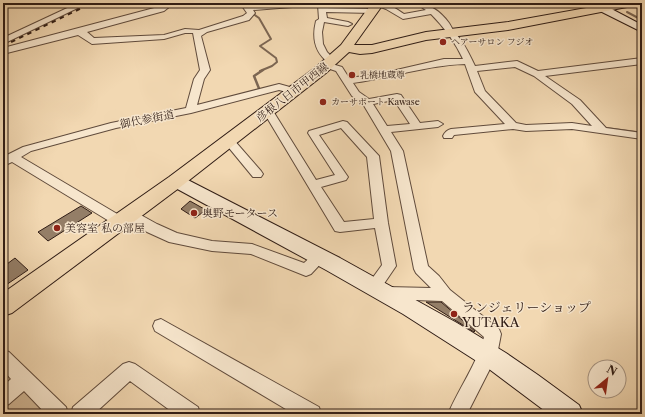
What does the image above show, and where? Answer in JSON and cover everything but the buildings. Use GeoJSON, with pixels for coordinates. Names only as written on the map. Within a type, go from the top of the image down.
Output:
{"type":"FeatureCollection","features":[{"type":"Feature","properties":{"kind":"main road"},"geometry":{"type":"LineString","coordinates":[[346,48],[360,50],[372,49],[426,36],[508,26],[598,7],[632,3]]}},
{"type":"Feature","properties":{"kind":"main road","name":"彦根八日市甲西線"},"geometry":{"type":"LineString","coordinates":[[3,306],[176,181],[329,63],[346,48],[376,6]]}},
{"type":"Feature","properties":{"kind":"street"},"geometry":{"type":"LineString","coordinates":[[3,41],[84,3]]}},
{"type":"Feature","properties":{"kind":"street"},"geometry":{"type":"LineString","coordinates":[[3,51],[161,9],[170,3]]}},
{"type":"Feature","properties":{"kind":"street"},"geometry":{"type":"LineString","coordinates":[[419,3],[433,11],[445,23],[451,33],[458,40],[470,65],[480,92],[513,126]]}},
{"type":"Feature","properties":{"kind":"street"},"geometry":{"type":"LineString","coordinates":[[322,5],[318,41],[322,52],[329,63],[339,69],[355,94],[367,102],[397,151],[421,270],[434,280],[445,296],[493,334],[488,355],[477,373],[457,414]]}},
{"type":"Feature","properties":{"kind":"street"},"geometry":{"type":"LineString","coordinates":[[197,35],[204,30],[246,18],[251,13],[246,6]]}},
{"type":"Feature","properties":{"kind":"street"},"geometry":{"type":"LineString","coordinates":[[246,6],[376,6],[389,7],[403,17],[433,11]]}},
{"type":"Feature","properties":{"kind":"street"},"geometry":{"type":"LineString","coordinates":[[598,7],[642,31]]}},
{"type":"Feature","properties":{"kind":"street"},"geometry":{"type":"LineString","coordinates":[[321,23],[348,24]]}},
{"type":"Feature","properties":{"kind":"street"},"geometry":{"type":"LineString","coordinates":[[321,23],[338,30]]}},
{"type":"Feature","properties":{"kind":"street"},"geometry":{"type":"LineString","coordinates":[[78,32],[84,34],[92,41],[164,36],[184,31],[196,30],[205,70],[199,80],[191,110]]}},
{"type":"Feature","properties":{"kind":"street"},"geometry":{"type":"LineString","coordinates":[[537,74],[642,61]]}},
{"type":"Feature","properties":{"kind":"street"},"geometry":{"type":"LineString","coordinates":[[348,81],[379,77],[444,62],[470,65],[517,64],[537,74],[576,102],[603,131]]}},
{"type":"Feature","properties":{"kind":"street","name":"御代参街道"},"geometry":{"type":"LineString","coordinates":[[8,159],[27,150],[115,125],[191,110],[279,87],[294,91]]}},
{"type":"Feature","properties":{"kind":"street"},"geometry":{"type":"LineString","coordinates":[[367,102],[397,97],[417,126]]}},
{"type":"Feature","properties":{"kind":"street"},"geometry":{"type":"LineString","coordinates":[[268,111],[340,227],[381,223]]}},
{"type":"Feature","properties":{"kind":"street"},"geometry":{"type":"LineString","coordinates":[[313,185],[342,177],[312,133],[343,124],[373,156],[381,223],[389,266],[380,290]]}},
{"type":"Feature","properties":{"kind":"street"},"geometry":{"type":"LineString","coordinates":[[384,130],[438,124]]}},
{"type":"Feature","properties":{"kind":"street"},"geometry":{"type":"LineString","coordinates":[[448,136],[451,132],[513,126],[526,128],[572,126],[642,136]]}},
{"type":"Feature","properties":{"kind":"street"},"geometry":{"type":"LineString","coordinates":[[229,140],[257,174]]}},
{"type":"Feature","properties":{"kind":"street"},"geometry":{"type":"LineString","coordinates":[[8,159],[124,218],[174,238],[212,246],[252,249],[306,270],[320,257]]}},
{"type":"Feature","properties":{"kind":"street"},"geometry":{"type":"LineString","coordinates":[[176,181],[380,290],[488,355],[570,414]]}},
{"type":"Feature","properties":{"kind":"street"},"geometry":{"type":"LineString","coordinates":[[380,290],[445,296]]}},
{"type":"Feature","properties":{"kind":"street"},"geometry":{"type":"LineString","coordinates":[[161,326],[312,414]]}},
{"type":"Feature","properties":{"kind":"street"},"geometry":{"type":"LineString","coordinates":[[3,358],[59,414]]}},
{"type":"Feature","properties":{"kind":"street"},"geometry":{"type":"LineString","coordinates":[[80,414],[129,370],[191,414]]}},
{"type":"Feature","properties":{"kind":"street"},"geometry":{"type":"LineString","coordinates":[[3,398],[24,380]]}},
{"type":"Feature","properties":{"kind":"shaded area"},"geometry":{"type":"Polygon","coordinates":[[[27,389],[49,414],[3,414],[3,409],[27,389]]]}},
{"type":"Feature","properties":{"kind":"waterway"},"geometry":{"type":"LineString","coordinates":[[422,3],[429,7]]}},
{"type":"Feature","properties":{"kind":"waterway"},"geometry":{"type":"LineString","coordinates":[[627,12],[642,20]]}},
{"type":"Feature","properties":{"kind":"waterway"},"geometry":{"type":"LineString","coordinates":[[252,13],[259,18],[271,39],[260,46],[276,58],[277,62],[260,71]]}},
{"type":"Feature","properties":{"kind":"waterway"},"geometry":{"type":"LineString","coordinates":[[260,91],[254,76],[263,70]]}},
{"type":"Feature","properties":{"kind":"waterway"},"geometry":{"type":"LineString","coordinates":[[605,128],[642,133]]}},
{"type":"Feature","properties":{"kind":"railway"},"geometry":{"type":"LineString","coordinates":[[3,46],[92,3]]}},
{"type":"Feature","properties":{"kind":"place","name":"ヘアーサロン フジオ"},"geometry":{"type":"Point","coordinates":[443,42]}},
{"type":"Feature","properties":{"kind":"place","name":"乳橋地蔵尊"},"geometry":{"type":"Point","coordinates":[352,75]}},
{"type":"Feature","properties":{"kind":"place","name":"カーサポート Kawase"},"geometry":{"type":"Point","coordinates":[323,102]}},
{"type":"Feature","properties":{"kind":"place","name":"奥野モータース"},"geometry":{"type":"Point","coordinates":[194,213]}},
{"type":"Feature","properties":{"kind":"place","name":"美容室 私の部屋"},"geometry":{"type":"Point","coordinates":[57,228]}},
{"type":"Feature","properties":{"kind":"place","name":"ランジェリーショップ YUTAKA"},"geometry":{"type":"Point","coordinates":[454,314]}}]}
